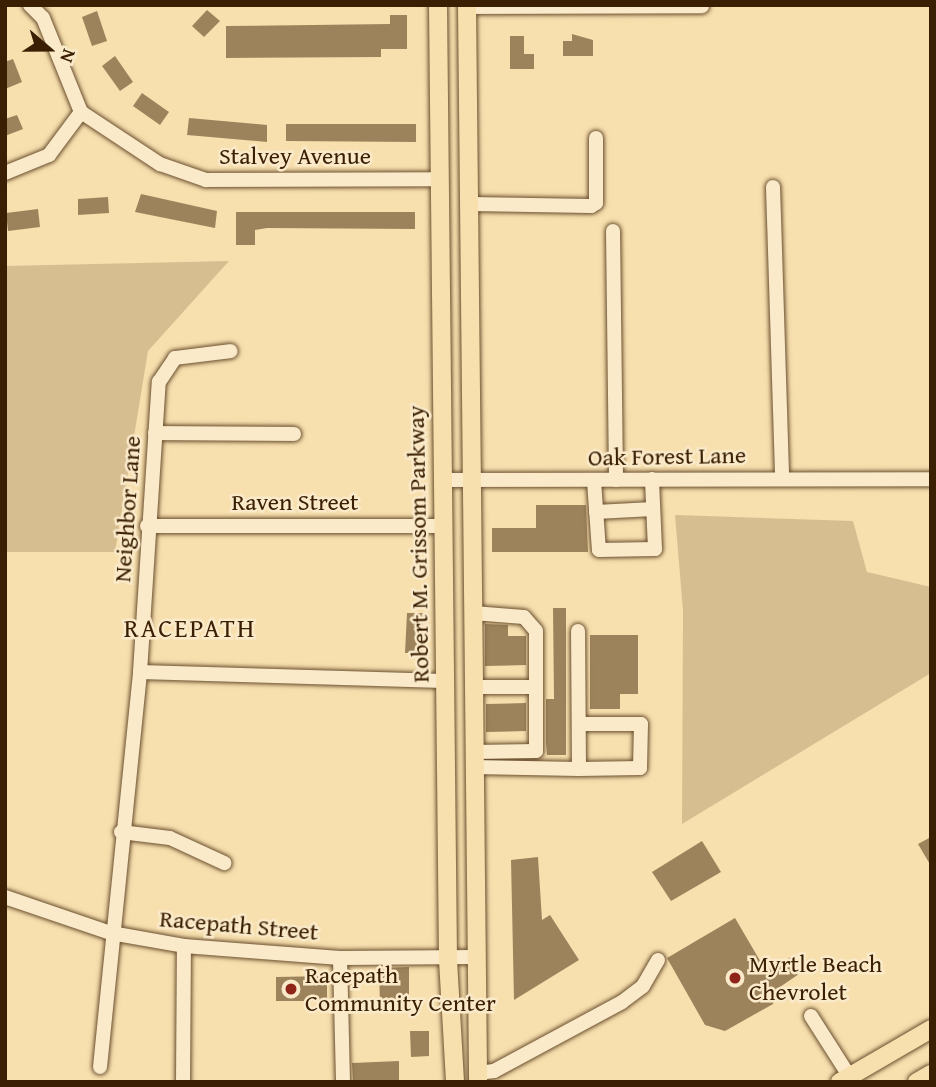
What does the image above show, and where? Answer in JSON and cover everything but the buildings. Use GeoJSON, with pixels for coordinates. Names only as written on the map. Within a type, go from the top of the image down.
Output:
{"type":"FeatureCollection","features":[{"type":"Feature","properties":{"kind":"main road","name":"Robert M. Grissom Parkway"},"geometry":{"type":"LineString","coordinates":[[438,5],[448,957],[455,1082]]}},
{"type":"Feature","properties":{"kind":"main road"},"geometry":{"type":"LineString","coordinates":[[467,6],[474,482],[474,957],[478,1077]]}},
{"type":"Feature","properties":{"kind":"main road"},"geometry":{"type":"LineString","coordinates":[[847,1080],[931,1029]]}},
{"type":"Feature","properties":{"kind":"main road"},"geometry":{"type":"LineString","coordinates":[[917,1082],[931,1074]]}},
{"type":"Feature","properties":{"kind":"street"},"geometry":{"type":"LineString","coordinates":[[5,173],[49,155],[81,112],[43,18],[30,5]]}},
{"type":"Feature","properties":{"kind":"street"},"geometry":{"type":"LineString","coordinates":[[467,6],[702,6]]}},
{"type":"Feature","properties":{"kind":"street","name":"Stalvey Avenue"},"geometry":{"type":"LineString","coordinates":[[81,112],[133,152],[206,180],[438,178]]}},
{"type":"Feature","properties":{"kind":"street"},"geometry":{"type":"LineString","coordinates":[[471,204],[591,206],[596,203],[596,138]]}},
{"type":"Feature","properties":{"kind":"street"},"geometry":{"type":"LineString","coordinates":[[773,187],[782,475]]}},
{"type":"Feature","properties":{"kind":"street"},"geometry":{"type":"LineString","coordinates":[[613,231],[617,480]]}},
{"type":"Feature","properties":{"kind":"street","name":"Neighbor Lane"},"geometry":{"type":"LineString","coordinates":[[100,1067],[121,832],[140,673],[159,382],[169,364],[231,351]]}},
{"type":"Feature","properties":{"kind":"street"},"geometry":{"type":"LineString","coordinates":[[155,433],[295,434]]}},
{"type":"Feature","properties":{"kind":"street","name":"Oak Forest Lane"},"geometry":{"type":"LineString","coordinates":[[442,481],[594,481],[782,475],[931,479]]}},
{"type":"Feature","properties":{"kind":"street"},"geometry":{"type":"LineString","coordinates":[[594,481],[599,550],[655,549],[652,479]]}},
{"type":"Feature","properties":{"kind":"street","name":"Oak Forest Lane"},"geometry":{"type":"LineString","coordinates":[[894,480],[931,486]]}},
{"type":"Feature","properties":{"kind":"street"},"geometry":{"type":"LineString","coordinates":[[597,512],[653,509]]}},
{"type":"Feature","properties":{"kind":"street","name":"Raven Street"},"geometry":{"type":"LineString","coordinates":[[148,526],[442,526]]}},
{"type":"Feature","properties":{"kind":"street"},"geometry":{"type":"LineString","coordinates":[[473,613],[509,614],[533,622],[536,751],[473,759]]}},
{"type":"Feature","properties":{"kind":"street"},"geometry":{"type":"LineString","coordinates":[[578,631],[579,769]]}},
{"type":"Feature","properties":{"kind":"street"},"geometry":{"type":"LineString","coordinates":[[140,673],[444,681]]}},
{"type":"Feature","properties":{"kind":"street"},"geometry":{"type":"LineString","coordinates":[[474,687],[535,687]]}},
{"type":"Feature","properties":{"kind":"street"},"geometry":{"type":"LineString","coordinates":[[473,759],[579,769],[640,768],[641,724],[579,724]]}},
{"type":"Feature","properties":{"kind":"street"},"geometry":{"type":"LineString","coordinates":[[121,832],[170,838],[224,863]]}},
{"type":"Feature","properties":{"kind":"street","name":"Racepath Street"},"geometry":{"type":"LineString","coordinates":[[5,897],[111,933],[184,946],[340,958],[474,957]]}},
{"type":"Feature","properties":{"kind":"street"},"geometry":{"type":"LineString","coordinates":[[183,1082],[184,946]]}},
{"type":"Feature","properties":{"kind":"street"},"geometry":{"type":"LineString","coordinates":[[340,958],[343,1082]]}},
{"type":"Feature","properties":{"kind":"street"},"geometry":{"type":"LineString","coordinates":[[478,1077],[622,1002],[643,986],[658,960]]}},
{"type":"Feature","properties":{"kind":"street"},"geometry":{"type":"LineString","coordinates":[[811,1016],[847,1080]]}},
{"type":"Feature","properties":{"kind":"shaded area"},"geometry":{"type":"Polygon","coordinates":[[[229,261],[148,351],[115,552],[5,552],[5,266],[229,261]]]}},
{"type":"Feature","properties":{"kind":"shaded area"},"geometry":{"type":"Polygon","coordinates":[[[675,515],[853,521],[867,572],[931,587],[931,673],[682,824],[683,611],[675,515]]]}},
{"type":"Feature","properties":{"kind":"place","name":"Myrtle Beach Chevrolet"},"geometry":{"type":"Point","coordinates":[735,978]}},
{"type":"Feature","properties":{"kind":"place","name":"Racepath Community Center"},"geometry":{"type":"Point","coordinates":[291,989]}},
{"type":"Feature","properties":{"kind":"district","name":"RACEPATH"},"geometry":{"type":"Point","coordinates":[190,628]}}]}
